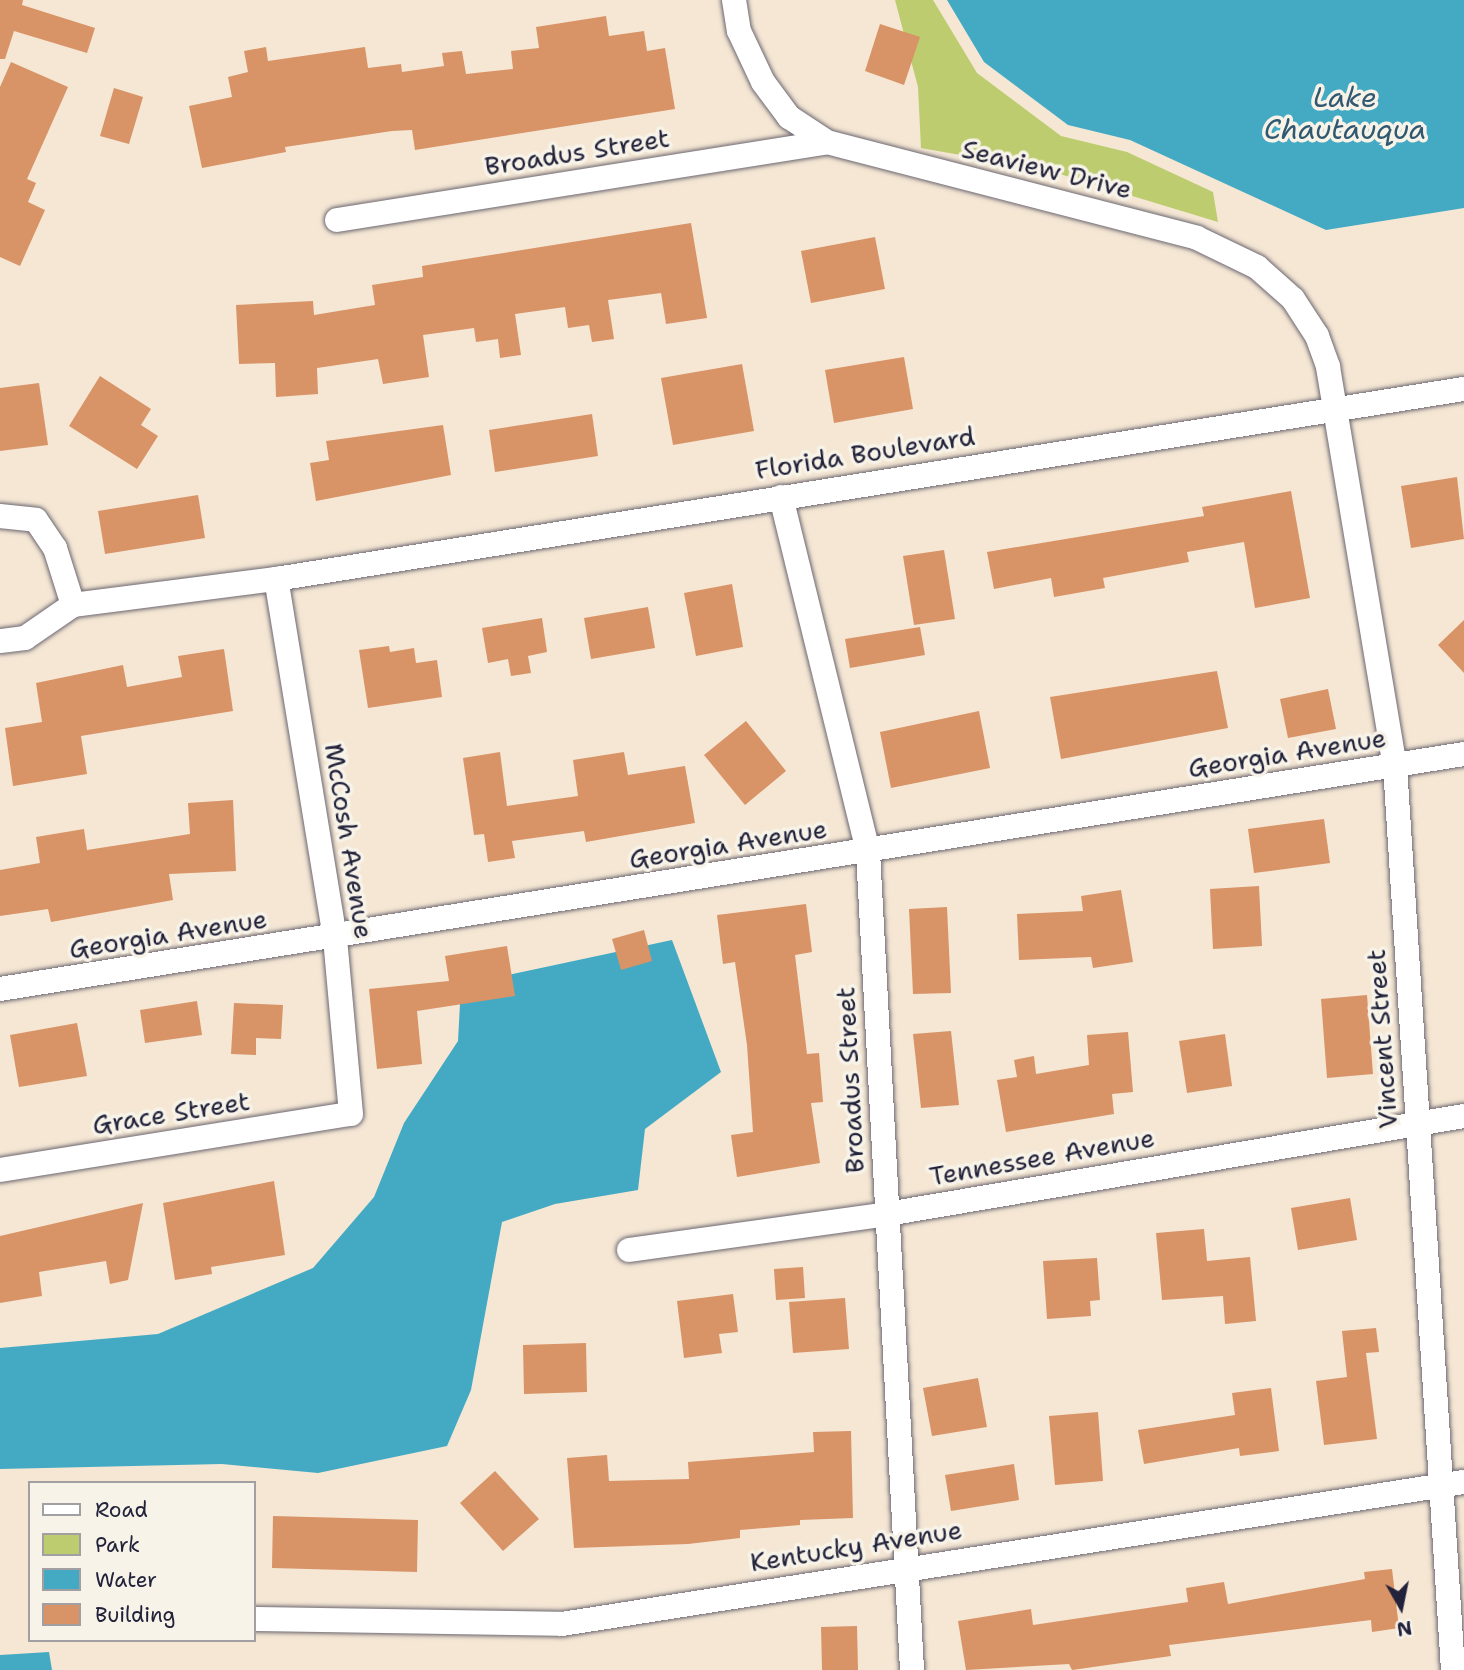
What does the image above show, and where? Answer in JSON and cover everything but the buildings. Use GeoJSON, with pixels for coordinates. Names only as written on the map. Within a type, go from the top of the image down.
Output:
{"type":"FeatureCollection","features":[{"type":"Feature","properties":{"kind":"street","name":"Seaview Drive"},"geometry":{"type":"LineString","coordinates":[[734,0],[739,31],[764,82],[789,117],[827,142],[1198,238],[1257,267],[1293,299],[1317,336],[1333,409]]}},
{"type":"Feature","properties":{"kind":"street","name":"Broadus Street"},"geometry":{"type":"LineString","coordinates":[[337,220],[827,142]]}},
{"type":"Feature","properties":{"kind":"street","name":"Florida Boulevard"},"geometry":{"type":"LineString","coordinates":[[73,605],[276,579],[1464,389]]}},
{"type":"Feature","properties":{"kind":"street","name":"Vincent Street"},"geometry":{"type":"LineString","coordinates":[[1333,409],[1395,766],[1416,1124],[1452,1484],[1453,1670]]}},
{"type":"Feature","properties":{"kind":"street","name":"Broadus Street"},"geometry":{"type":"LineString","coordinates":[[780,497],[868,852],[912,1670]]}},
{"type":"Feature","properties":{"kind":"street"},"geometry":{"type":"LineString","coordinates":[[0,516],[37,520],[55,548],[73,605],[25,638],[0,641]]}},
{"type":"Feature","properties":{"kind":"street","name":"McCosh Avenue"},"geometry":{"type":"LineString","coordinates":[[276,579],[335,938],[351,1114]]}},
{"type":"Feature","properties":{"kind":"street","name":"Georgia Avenue"},"geometry":{"type":"LineString","coordinates":[[0,989],[335,938],[1464,754]]}},
{"type":"Feature","properties":{"kind":"street","name":"Grace Street"},"geometry":{"type":"LineString","coordinates":[[0,1170],[351,1114]]}},
{"type":"Feature","properties":{"kind":"street","name":"Tennessee Avenue"},"geometry":{"type":"LineString","coordinates":[[628,1250],[887,1214],[1464,1116]]}},
{"type":"Feature","properties":{"kind":"street","name":"Kentucky Avenue"},"geometry":{"type":"LineString","coordinates":[[256,1619],[562,1624],[1452,1484]]}},
{"type":"Feature","properties":{"kind":"green space"},"geometry":{"type":"Polygon","coordinates":[[[895,0],[933,0],[977,73],[1061,136],[1127,152],[1213,192],[1218,222],[1050,171],[921,148],[918,87],[895,0]]]}},
{"type":"Feature","properties":{"kind":"water","name":"Lake Chautauqua"},"geometry":{"type":"Polygon","coordinates":[[[947,0],[1464,0],[1464,208],[1326,230],[1130,140],[1068,125],[984,62],[947,0]]]}},
{"type":"Feature","properties":{"kind":"water"},"geometry":{"type":"Polygon","coordinates":[[[672,940],[721,1072],[645,1129],[638,1190],[555,1204],[502,1222],[471,1390],[447,1446],[318,1473],[222,1464],[0,1469],[0,1348],[158,1334],[313,1268],[374,1197],[404,1123],[458,1041],[461,985],[672,940]]]}},
{"type":"Feature","properties":{"kind":"water"},"geometry":{"type":"Polygon","coordinates":[[[49,1652],[52,1670],[0,1670],[0,1655],[49,1652]]]}}]}
